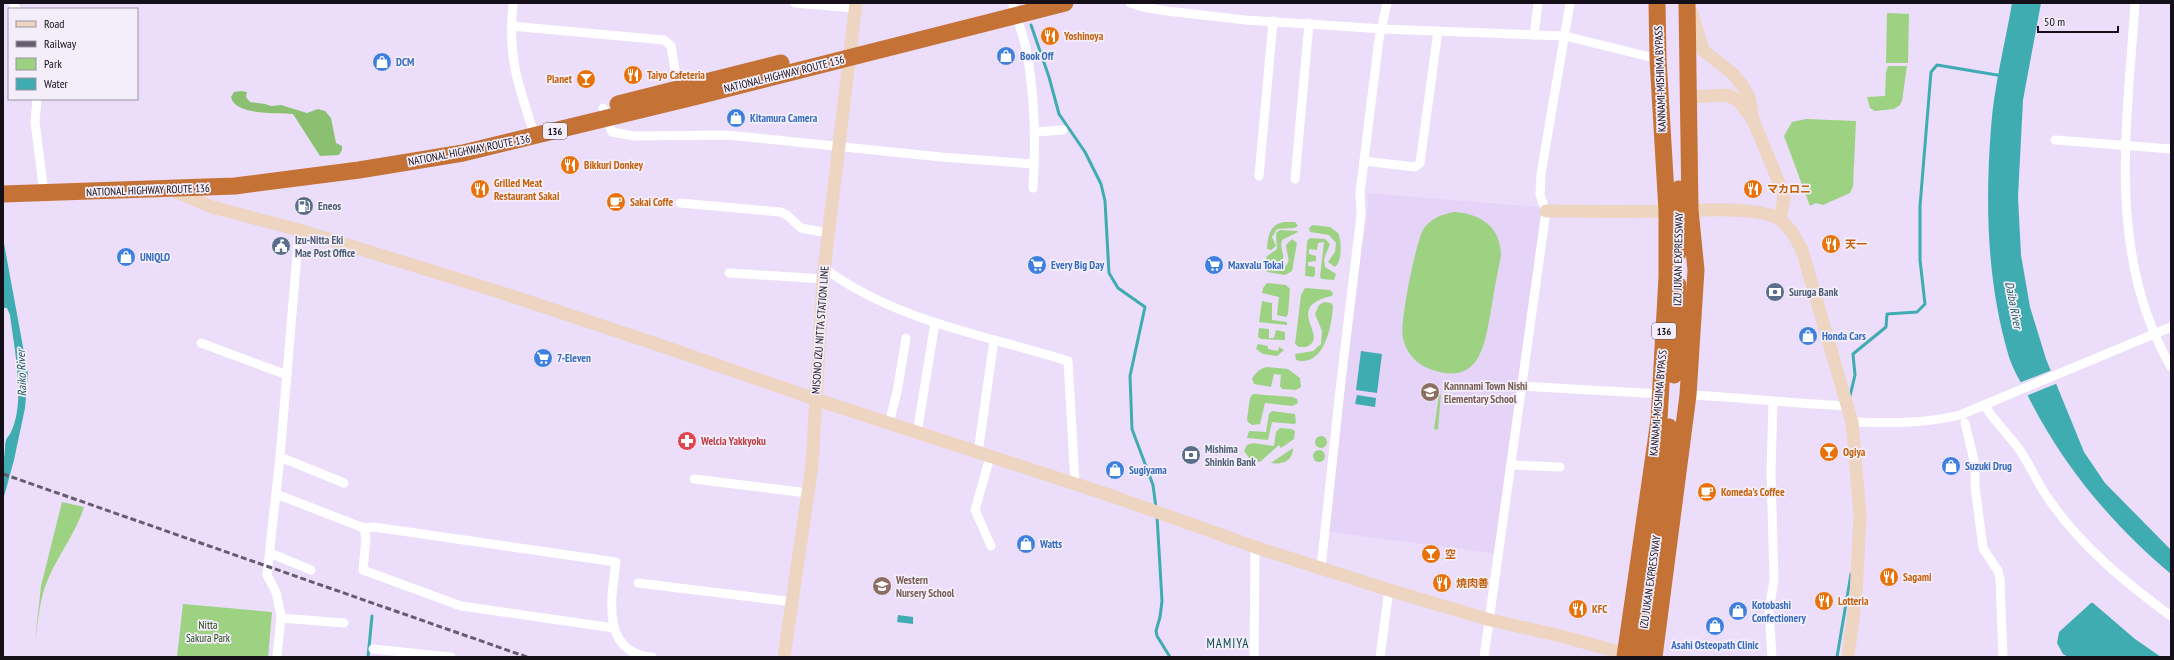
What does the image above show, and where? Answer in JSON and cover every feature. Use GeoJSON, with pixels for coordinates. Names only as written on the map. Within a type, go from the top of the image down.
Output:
{"type":"FeatureCollection","features":[{"type":"Feature","properties":{"kind":"highway","name":"NATIONAL HIGHWAY ROUTE 136"},"geometry":{"type":"LineString","coordinates":[[3,186],[39,189],[172,190],[235,186],[367,169],[463,152],[604,114],[1018,8],[1065,3]]}},
{"type":"Feature","properties":{"kind":"highway","name":"KANNAMI-MISHIMA BYPASS"},"geometry":{"type":"LineString","coordinates":[[1631,656],[1659,420],[1667,277],[1666,211],[1658,59],[1657,3]]}},
{"type":"Feature","properties":{"kind":"highway","name":"IZU JUKAN EXPRESSWAY"},"geometry":{"type":"LineString","coordinates":[[1631,656],[1667,451],[1677,320],[1679,199],[1676,3]]}},
{"type":"Feature","properties":{"kind":"highway","name":"136"},"geometry":{"type":"LineString","coordinates":[[1654,657],[1688,395],[1696,270],[1690,210],[1688,3]]}},
{"type":"Feature","properties":{"kind":"highway","name":"NATIONAL HIGHWAY ROUTE 136"},"geometry":{"type":"LineString","coordinates":[[3,194],[39,189],[234,176],[350,161],[604,114],[678,88],[849,52]]}},
{"type":"Feature","properties":{"kind":"street"},"geometry":{"type":"LineString","coordinates":[[513,3],[511,26],[512,61],[518,86],[532,127]]}},
{"type":"Feature","properties":{"kind":"street"},"geometry":{"type":"LineString","coordinates":[[795,3],[856,6]]}},
{"type":"Feature","properties":{"kind":"street"},"geometry":{"type":"LineString","coordinates":[[1130,3],[1167,11],[1273,21],[1382,29],[1565,36],[1658,59]]}},
{"type":"Feature","properties":{"kind":"street"},"geometry":{"type":"LineString","coordinates":[[1322,568],[1361,215],[1360,193],[1379,39],[1387,3]]}},
{"type":"Feature","properties":{"kind":"street"},"geometry":{"type":"LineString","coordinates":[[1534,34],[1538,3]]}},
{"type":"Feature","properties":{"kind":"street"},"geometry":{"type":"LineString","coordinates":[[1484,657],[1546,211],[1540,195],[1541,174],[1570,3]]}},
{"type":"Feature","properties":{"kind":"street"},"geometry":{"type":"LineString","coordinates":[[1688,3],[1702,50],[1733,74],[1749,97],[1753,120],[1782,190],[1784,198],[1780,219]]}},
{"type":"Feature","properties":{"kind":"street"},"geometry":{"type":"LineString","coordinates":[[2135,3],[2127,146],[2126,219],[2132,262],[2145,313],[2171,367]]}},
{"type":"Feature","properties":{"kind":"street","name":"MISONO IZU NITTA STATION LINE"},"geometry":{"type":"LineString","coordinates":[[784,657],[794,602],[808,493],[828,233],[849,52],[856,6]]}},
{"type":"Feature","properties":{"kind":"street"},"geometry":{"type":"LineString","coordinates":[[1018,8],[1027,53],[1035,132],[1033,188]]}},
{"type":"Feature","properties":{"kind":"street"},"geometry":{"type":"LineString","coordinates":[[1259,176],[1273,21]]}},
{"type":"Feature","properties":{"kind":"street"},"geometry":{"type":"LineString","coordinates":[[1295,179],[1309,23]]}},
{"type":"Feature","properties":{"kind":"street"},"geometry":{"type":"LineString","coordinates":[[511,26],[664,40],[671,46],[678,88]]}},
{"type":"Feature","properties":{"kind":"street"},"geometry":{"type":"LineString","coordinates":[[1364,161],[1415,167],[1420,163],[1438,31]]}},
{"type":"Feature","properties":{"kind":"street"},"geometry":{"type":"LineString","coordinates":[[1689,97],[1727,95],[1738,100],[1753,120]]}},
{"type":"Feature","properties":{"kind":"street"},"geometry":{"type":"LineString","coordinates":[[37,100],[35,122],[39,189]]}},
{"type":"Feature","properties":{"kind":"street"},"geometry":{"type":"LineString","coordinates":[[604,114],[612,132],[634,136],[727,135],[1034,164]]}},
{"type":"Feature","properties":{"kind":"street"},"geometry":{"type":"LineString","coordinates":[[1035,132],[1063,130]]}},
{"type":"Feature","properties":{"kind":"street"},"geometry":{"type":"LineString","coordinates":[[2055,140],[2171,149]]}},
{"type":"Feature","properties":{"kind":"street"},"geometry":{"type":"LineString","coordinates":[[157,181],[172,190],[212,207],[299,230],[501,292],[815,399],[1075,484],[1255,547],[1389,590],[1490,620],[1631,656]]}},
{"type":"Feature","properties":{"kind":"street"},"geometry":{"type":"LineString","coordinates":[[680,203],[780,212],[787,215],[801,228],[828,233]]}},
{"type":"Feature","properties":{"kind":"street"},"geometry":{"type":"LineString","coordinates":[[1546,211],[1666,211],[1707,209],[1761,213],[1780,219],[1792,232],[1802,250],[1849,406],[1852,422],[1860,515],[1856,595],[1848,657]]}},
{"type":"Feature","properties":{"kind":"street"},"geometry":{"type":"LineString","coordinates":[[277,657],[281,618],[276,592],[267,575],[280,456],[299,230]]}},
{"type":"Feature","properties":{"kind":"street"},"geometry":{"type":"LineString","coordinates":[[729,273],[824,274],[907,313],[935,323],[1068,360],[1075,484]]}},
{"type":"Feature","properties":{"kind":"street"},"geometry":{"type":"LineString","coordinates":[[917,433],[935,323]]}},
{"type":"Feature","properties":{"kind":"street"},"geometry":{"type":"LineString","coordinates":[[1852,422],[1909,423],[1938,420],[1985,406],[2171,327]]}},
{"type":"Feature","properties":{"kind":"street"},"geometry":{"type":"LineString","coordinates":[[889,423],[906,338]]}},
{"type":"Feature","properties":{"kind":"street"},"geometry":{"type":"LineString","coordinates":[[991,546],[975,510],[984,455],[994,340]]}},
{"type":"Feature","properties":{"kind":"street"},"geometry":{"type":"LineString","coordinates":[[200,343],[287,375]]}},
{"type":"Feature","properties":{"kind":"street"},"geometry":{"type":"LineString","coordinates":[[1521,386],[1661,394]]}},
{"type":"Feature","properties":{"kind":"street"},"geometry":{"type":"LineString","coordinates":[[1688,395],[1747,397],[1773,402],[1849,406]]}},
{"type":"Feature","properties":{"kind":"street"},"geometry":{"type":"LineString","coordinates":[[1772,657],[1769,610],[1774,580],[1772,472],[1773,402]]}},
{"type":"Feature","properties":{"kind":"street"},"geometry":{"type":"LineString","coordinates":[[1985,406],[1994,421],[2019,449],[2050,502],[2082,540],[2144,596],[2171,616]]}},
{"type":"Feature","properties":{"kind":"street"},"geometry":{"type":"LineString","coordinates":[[1965,423],[1976,465],[1975,486],[1983,548],[1998,571],[2000,579],[2003,657]]}},
{"type":"Feature","properties":{"kind":"street"},"geometry":{"type":"LineString","coordinates":[[280,456],[344,483]]}},
{"type":"Feature","properties":{"kind":"street"},"geometry":{"type":"LineString","coordinates":[[1511,465],[1560,467]]}},
{"type":"Feature","properties":{"kind":"street"},"geometry":{"type":"LineString","coordinates":[[694,479],[808,493]]}},
{"type":"Feature","properties":{"kind":"street"},"geometry":{"type":"LineString","coordinates":[[276,494],[364,528],[374,527],[616,562],[611,597],[614,628],[617,637],[625,646],[640,655],[652,657]]}},
{"type":"Feature","properties":{"kind":"street"},"geometry":{"type":"LineString","coordinates":[[364,528],[366,538],[363,570],[461,606],[614,628]]}},
{"type":"Feature","properties":{"kind":"street"},"geometry":{"type":"LineString","coordinates":[[1254,657],[1255,547]]}},
{"type":"Feature","properties":{"kind":"street"},"geometry":{"type":"LineString","coordinates":[[270,553],[311,570]]}},
{"type":"Feature","properties":{"kind":"street"},"geometry":{"type":"LineString","coordinates":[[638,583],[794,602]]}},
{"type":"Feature","properties":{"kind":"street"},"geometry":{"type":"LineString","coordinates":[[1380,657],[1389,590]]}},
{"type":"Feature","properties":{"kind":"street"},"geometry":{"type":"LineString","coordinates":[[281,618],[344,623]]}},
{"type":"Feature","properties":{"kind":"street"},"geometry":{"type":"LineString","coordinates":[[373,649],[451,657]]}},
{"type":"Feature","properties":{"kind":"shaded area"},"geometry":{"type":"Polygon","coordinates":[[[234,92],[247,92],[246,97],[250,102],[271,106],[281,105],[307,113],[318,109],[325,111],[331,118],[336,143],[342,146],[342,150],[339,155],[320,156],[293,114],[258,112],[240,107],[234,103],[231,97],[234,92]]]}},
{"type":"Feature","properties":{"kind":"shaded area","name":"Kannnami Town Nishi Elementary School"},"geometry":{"type":"Polygon","coordinates":[[[1367,193],[1538,207],[1542,211],[1494,553],[1329,532],[1348,342],[1368,206],[1367,193]]]}},
{"type":"Feature","properties":{"kind":"green space"},"geometry":{"type":"Polygon","coordinates":[[[1887,13],[1909,14],[1908,63],[1886,63],[1887,13]]]}},
{"type":"Feature","properties":{"kind":"green space"},"geometry":{"type":"Polygon","coordinates":[[[1888,66],[1907,66],[1902,101],[1900,105],[1894,109],[1875,111],[1870,108],[1867,97],[1885,96],[1886,72],[1888,66]]]}},
{"type":"Feature","properties":{"kind":"green space"},"geometry":{"type":"Polygon","coordinates":[[[1806,119],[1856,121],[1853,186],[1850,193],[1823,205],[1816,203],[1810,206],[1784,136],[1792,122],[1806,119]]]}},
{"type":"Feature","properties":{"kind":"green space"},"geometry":{"type":"Polygon","coordinates":[[[1455,212],[1474,216],[1488,224],[1494,230],[1498,238],[1501,256],[1489,323],[1482,348],[1477,359],[1470,367],[1461,372],[1449,373],[1433,370],[1418,362],[1407,349],[1402,330],[1413,265],[1424,228],[1438,217],[1455,212]]]}},
{"type":"Feature","properties":{"kind":"green space"},"geometry":{"type":"Polygon","coordinates":[[[1295,222],[1298,226],[1294,228],[1277,229],[1272,237],[1276,246],[1271,250],[1267,249],[1272,228],[1279,223],[1295,222]]]}},
{"type":"Feature","properties":{"kind":"green space"},"geometry":{"type":"Polygon","coordinates":[[[1313,225],[1330,227],[1338,233],[1341,251],[1339,261],[1335,267],[1328,262],[1335,252],[1336,243],[1329,235],[1310,232],[1309,228],[1313,225]]]}},
{"type":"Feature","properties":{"kind":"green space"},"geometry":{"type":"Polygon","coordinates":[[[1280,230],[1298,232],[1282,240],[1282,262],[1279,264],[1272,264],[1267,262],[1266,257],[1277,249],[1276,233],[1280,230]]]}},
{"type":"Feature","properties":{"kind":"green space"},"geometry":{"type":"Polygon","coordinates":[[[1310,238],[1325,239],[1330,244],[1324,259],[1325,267],[1336,274],[1334,280],[1322,279],[1320,277],[1324,242],[1318,243],[1317,250],[1309,249],[1309,254],[1316,256],[1316,261],[1308,262],[1308,266],[1315,267],[1315,275],[1313,277],[1305,276],[1307,241],[1310,238]]]}},
{"type":"Feature","properties":{"kind":"green space"},"geometry":{"type":"Polygon","coordinates":[[[1292,239],[1297,243],[1292,271],[1285,275],[1267,272],[1266,270],[1268,268],[1281,269],[1287,264],[1288,258],[1286,245],[1292,239]]]}},
{"type":"Feature","properties":{"kind":"green space"},"geometry":{"type":"Polygon","coordinates":[[[1267,283],[1286,285],[1290,289],[1288,314],[1286,317],[1277,315],[1279,297],[1262,293],[1263,288],[1267,283]]]}},
{"type":"Feature","properties":{"kind":"green space"},"geometry":{"type":"Polygon","coordinates":[[[1305,288],[1330,290],[1333,293],[1332,296],[1317,301],[1310,307],[1308,314],[1314,336],[1312,342],[1306,347],[1299,347],[1295,344],[1301,295],[1305,288]]]}},
{"type":"Feature","properties":{"kind":"green space"},"geometry":{"type":"Polygon","coordinates":[[[1262,301],[1272,303],[1272,320],[1287,322],[1287,325],[1259,322],[1262,301]]]}},
{"type":"Feature","properties":{"kind":"green space"},"geometry":{"type":"Polygon","coordinates":[[[1324,302],[1331,303],[1333,306],[1331,324],[1325,344],[1320,352],[1313,358],[1306,361],[1296,360],[1295,354],[1313,351],[1321,344],[1322,331],[1315,314],[1319,305],[1324,302]]]}},
{"type":"Feature","properties":{"kind":"green space"},"geometry":{"type":"Polygon","coordinates":[[[1259,328],[1269,329],[1269,338],[1274,338],[1276,330],[1285,332],[1285,340],[1261,339],[1258,337],[1259,328]]]}},
{"type":"Feature","properties":{"kind":"green space"},"geometry":{"type":"Polygon","coordinates":[[[1258,344],[1268,346],[1268,349],[1278,351],[1279,347],[1284,350],[1277,356],[1263,354],[1256,349],[1258,344]]]}},
{"type":"Feature","properties":{"kind":"green space"},"geometry":{"type":"Polygon","coordinates":[[[1268,367],[1288,369],[1300,378],[1301,387],[1296,390],[1282,389],[1280,386],[1281,375],[1274,374],[1271,387],[1254,384],[1252,379],[1255,374],[1260,369],[1268,367]]]}},
{"type":"Feature","properties":{"kind":"green space"},"geometry":{"type":"Polygon","coordinates":[[[1253,394],[1293,397],[1297,399],[1298,403],[1292,406],[1265,403],[1260,424],[1252,425],[1247,419],[1250,398],[1253,394]]]}},
{"type":"Feature","properties":{"kind":"green space"},"geometry":{"type":"Polygon","coordinates":[[[1441,394],[1438,429],[1436,430],[1434,429],[1439,395],[1441,394]]]}},
{"type":"Feature","properties":{"kind":"green space"},"geometry":{"type":"Polygon","coordinates":[[[1272,411],[1295,414],[1296,423],[1272,422],[1268,440],[1247,438],[1249,431],[1266,432],[1269,414],[1272,411]]]}},
{"type":"Feature","properties":{"kind":"green space"},"geometry":{"type":"Polygon","coordinates":[[[1280,428],[1295,431],[1294,439],[1281,448],[1279,445],[1260,462],[1250,459],[1244,451],[1247,445],[1253,443],[1274,446],[1276,432],[1280,428]]]}},
{"type":"Feature","properties":{"kind":"green space"},"geometry":{"type":"Polygon","coordinates":[[[1321,436],[1325,438],[1327,442],[1325,446],[1321,448],[1317,446],[1315,442],[1317,438],[1321,436]]]}},
{"type":"Feature","properties":{"kind":"green space"},"geometry":{"type":"Polygon","coordinates":[[[1293,448],[1293,452],[1289,459],[1283,463],[1271,463],[1293,448]]]}},
{"type":"Feature","properties":{"kind":"green space"},"geometry":{"type":"Polygon","coordinates":[[[1319,450],[1323,452],[1325,456],[1323,460],[1319,462],[1315,460],[1313,456],[1315,452],[1319,450]]]}},
{"type":"Feature","properties":{"kind":"green space"},"geometry":{"type":"Polygon","coordinates":[[[62,502],[84,507],[76,528],[49,576],[40,607],[35,641],[41,586],[62,502]]]}},
{"type":"Feature","properties":{"kind":"green space","name":"Nitta Sakura Park"},"geometry":{"type":"Polygon","coordinates":[[[183,604],[272,612],[268,657],[177,657],[183,604]]]}},
{"type":"Feature","properties":{"kind":"water","name":"Daiba River"},"geometry":{"type":"Polygon","coordinates":[[[2012,3],[2041,3],[2023,100],[2018,197],[2021,255],[2030,307],[2046,359],[2084,452],[2105,483],[2171,550],[2171,574],[2149,555],[2108,513],[2071,467],[2040,418],[2012,366],[2009,357],[1996,301],[1992,273],[1988,215],[1988,186],[1992,112],[2012,3]]]}},
{"type":"Feature","properties":{"kind":"water","name":"Raiko River"},"geometry":{"type":"Polygon","coordinates":[[[3,238],[28,374],[25,408],[14,460],[3,500],[3,461],[5,443],[6,439],[11,433],[18,405],[18,374],[10,315],[7,308],[3,308],[3,238]]]}},
{"type":"Feature","properties":{"kind":"water"},"geometry":{"type":"Polygon","coordinates":[[[1361,351],[1382,354],[1377,393],[1356,390],[1361,351]]]}},
{"type":"Feature","properties":{"kind":"water"},"geometry":{"type":"Polygon","coordinates":[[[1357,395],[1376,398],[1375,407],[1355,404],[1357,395]]]}},
{"type":"Feature","properties":{"kind":"water"},"geometry":{"type":"Polygon","coordinates":[[[2091,603],[2093,603],[2135,639],[2161,657],[2068,657],[2063,654],[2057,643],[2059,632],[2091,603]]]}},
{"type":"Feature","properties":{"kind":"water"},"geometry":{"type":"Polygon","coordinates":[[[898,615],[913,617],[913,624],[897,622],[898,615]]]}},
{"type":"Feature","properties":{"kind":"pier"},"geometry":{"type":"Polygon","coordinates":[[[2052,370],[2058,383],[2026,396],[2019,383],[2052,370]]]}},
{"type":"Feature","properties":{"kind":"waterway"},"geometry":{"type":"LineString","coordinates":[[1031,25],[1049,77],[1059,114],[1085,152],[1101,184],[1105,201],[1109,273],[1118,288],[1145,307],[1130,376],[1132,429],[1153,485],[1156,508]]}},
{"type":"Feature","properties":{"kind":"waterway"},"geometry":{"type":"LineString","coordinates":[[1850,396],[1855,375],[1853,354],[1886,327],[1887,314],[1917,312],[1925,304],[1920,260],[1920,206],[1931,72],[1937,65],[2003,76]]}},
{"type":"Feature","properties":{"kind":"waterway"},"geometry":{"type":"LineString","coordinates":[[1157,516],[1162,601],[1156,631],[1157,636],[1170,657]]}},
{"type":"Feature","properties":{"kind":"waterway"},"geometry":{"type":"LineString","coordinates":[[1837,657],[1851,574]]}},
{"type":"Feature","properties":{"kind":"waterway"},"geometry":{"type":"LineString","coordinates":[[368,657],[372,616]]}},
{"type":"Feature","properties":{"kind":"railway"},"geometry":{"type":"LineString","coordinates":[[3,474],[527,657]]}},
{"type":"Feature","properties":{"kind":"place","name":"Yoshinoya"},"geometry":{"type":"Point","coordinates":[1050,36]}},
{"type":"Feature","properties":{"kind":"place","name":"Book Off"},"geometry":{"type":"Point","coordinates":[1006,56]}},
{"type":"Feature","properties":{"kind":"place","name":"DCM"},"geometry":{"type":"Point","coordinates":[382,62]}},
{"type":"Feature","properties":{"kind":"place","name":"Taiyo Cafeteria"},"geometry":{"type":"Point","coordinates":[633,75]}},
{"type":"Feature","properties":{"kind":"place","name":"Planet"},"geometry":{"type":"Point","coordinates":[586,79]}},
{"type":"Feature","properties":{"kind":"place","name":"Kitamura Camera"},"geometry":{"type":"Point","coordinates":[736,118]}},
{"type":"Feature","properties":{"kind":"place","name":"Bikkuri Donkey"},"geometry":{"type":"Point","coordinates":[570,165]}},
{"type":"Feature","properties":{"kind":"place","name":"Grilled Meat Restaurant Sakai"},"geometry":{"type":"Point","coordinates":[480,189]}},
{"type":"Feature","properties":{"kind":"place","name":"マカロニ"},"geometry":{"type":"Point","coordinates":[1753,189]}},
{"type":"Feature","properties":{"kind":"place","name":"Sakai Coffe"},"geometry":{"type":"Point","coordinates":[616,202]}},
{"type":"Feature","properties":{"kind":"place","name":"Eneos"},"geometry":{"type":"Point","coordinates":[304,206]}},
{"type":"Feature","properties":{"kind":"place","name":"天一"},"geometry":{"type":"Point","coordinates":[1831,244]}},
{"type":"Feature","properties":{"kind":"place","name":"Izu-Nitta Eki Mae Post Office"},"geometry":{"type":"Point","coordinates":[281,246]}},
{"type":"Feature","properties":{"kind":"place","name":"UNIQLO"},"geometry":{"type":"Point","coordinates":[126,257]}},
{"type":"Feature","properties":{"kind":"place","name":"Every Big Day"},"geometry":{"type":"Point","coordinates":[1037,265]}},
{"type":"Feature","properties":{"kind":"place","name":"Maxvalu Tokai"},"geometry":{"type":"Point","coordinates":[1214,265]}},
{"type":"Feature","properties":{"kind":"place","name":"Suruga Bank"},"geometry":{"type":"Point","coordinates":[1775,292]}},
{"type":"Feature","properties":{"kind":"place","name":"Honda Cars"},"geometry":{"type":"Point","coordinates":[1808,336]}},
{"type":"Feature","properties":{"kind":"place","name":"7-Eleven"},"geometry":{"type":"Point","coordinates":[543,358]}},
{"type":"Feature","properties":{"kind":"place","name":"Kannnami Town Nishi Elementary School"},"geometry":{"type":"Point","coordinates":[1430,392]}},
{"type":"Feature","properties":{"kind":"place","name":"Welcia Yakkyoku"},"geometry":{"type":"Point","coordinates":[687,441]}},
{"type":"Feature","properties":{"kind":"place","name":"Ogiya"},"geometry":{"type":"Point","coordinates":[1829,452]}},
{"type":"Feature","properties":{"kind":"place","name":"Mishima Shinkin Bank"},"geometry":{"type":"Point","coordinates":[1191,455]}},
{"type":"Feature","properties":{"kind":"place","name":"Suzuki Drug"},"geometry":{"type":"Point","coordinates":[1951,466]}},
{"type":"Feature","properties":{"kind":"place","name":"Sugiyama"},"geometry":{"type":"Point","coordinates":[1115,470]}},
{"type":"Feature","properties":{"kind":"place","name":"Komeda's Coffee"},"geometry":{"type":"Point","coordinates":[1707,492]}},
{"type":"Feature","properties":{"kind":"place","name":"Watts"},"geometry":{"type":"Point","coordinates":[1026,544]}},
{"type":"Feature","properties":{"kind":"place","name":"空"},"geometry":{"type":"Point","coordinates":[1431,554]}},
{"type":"Feature","properties":{"kind":"place","name":"Sagami"},"geometry":{"type":"Point","coordinates":[1889,577]}},
{"type":"Feature","properties":{"kind":"place","name":"焼肉善"},"geometry":{"type":"Point","coordinates":[1442,583]}},
{"type":"Feature","properties":{"kind":"place","name":"Western Nursery School"},"geometry":{"type":"Point","coordinates":[882,586]}},
{"type":"Feature","properties":{"kind":"place","name":"Lotteria"},"geometry":{"type":"Point","coordinates":[1824,601]}},
{"type":"Feature","properties":{"kind":"place","name":"KFC"},"geometry":{"type":"Point","coordinates":[1578,609]}},
{"type":"Feature","properties":{"kind":"place","name":"Kotobashi Confectionery"},"geometry":{"type":"Point","coordinates":[1738,611]}},
{"type":"Feature","properties":{"kind":"place","name":"Asahi Osteopath Clinic"},"geometry":{"type":"Point","coordinates":[1715,626]}},
{"type":"Feature","properties":{"kind":"district","name":"MAMIYA"},"geometry":{"type":"Point","coordinates":[1228,643]}}]}
